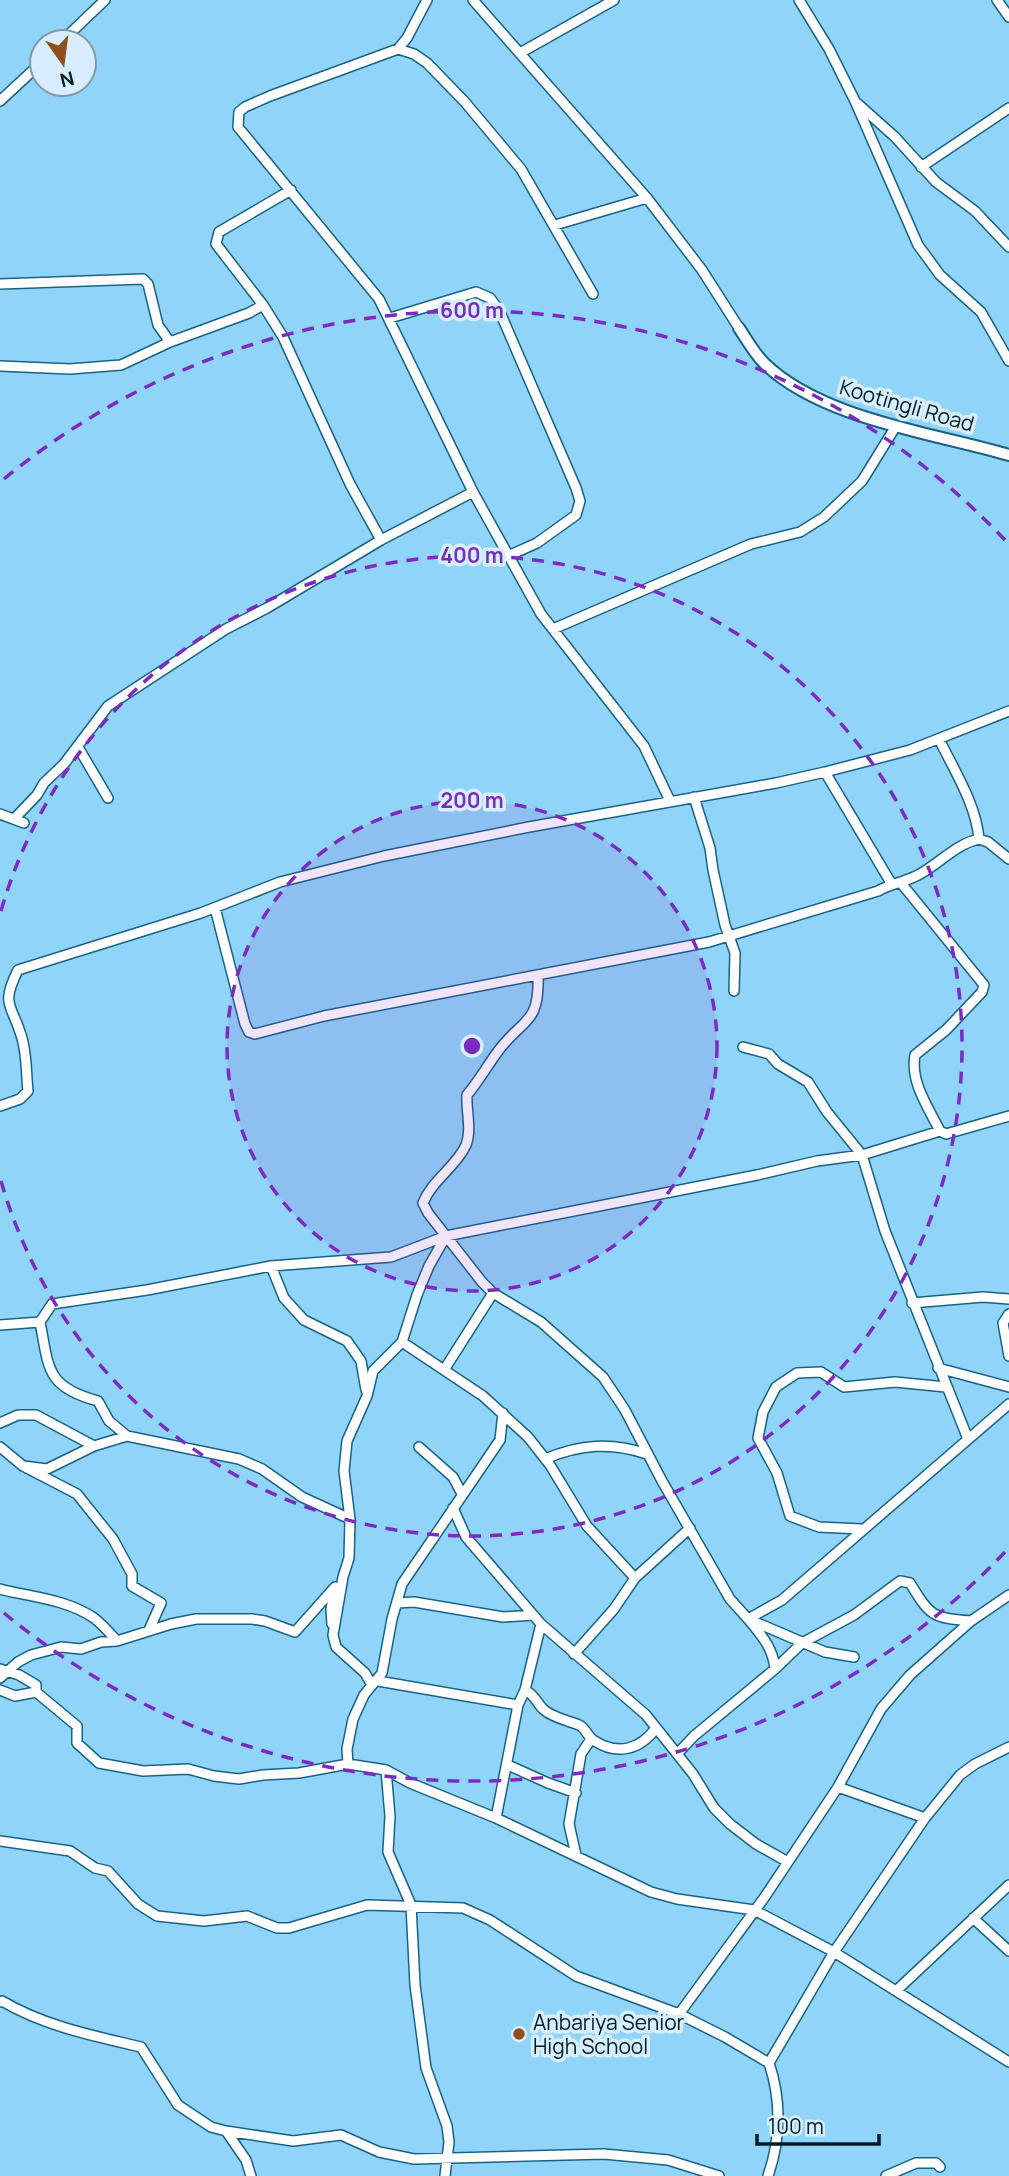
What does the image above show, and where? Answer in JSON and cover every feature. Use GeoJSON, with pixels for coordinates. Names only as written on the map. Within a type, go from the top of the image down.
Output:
{"type":"FeatureCollection","features":[{"type":"Feature","properties":{"kind":"street"},"geometry":{"type":"LineString","coordinates":[[76,28],[105,0]]}},
{"type":"Feature","properties":{"kind":"street"},"geometry":{"type":"LineString","coordinates":[[427,0],[407,38],[398,49],[270,96],[239,112],[238,127],[379,299],[473,492],[541,614],[644,746],[670,801]]}},
{"type":"Feature","properties":{"kind":"street"},"geometry":{"type":"LineString","coordinates":[[473,0],[647,198],[702,270],[739,328]]}},
{"type":"Feature","properties":{"kind":"street"},"geometry":{"type":"LineString","coordinates":[[520,53],[614,0]]}},
{"type":"Feature","properties":{"kind":"street"},"geometry":{"type":"LineString","coordinates":[[799,0],[829,49],[855,101],[918,245],[940,275],[981,312],[1009,361]]}},
{"type":"Feature","properties":{"kind":"street"},"geometry":{"type":"LineString","coordinates":[[997,0],[1009,17]]}},
{"type":"Feature","properties":{"kind":"street"},"geometry":{"type":"LineString","coordinates":[[398,49],[414,54],[427,63],[473,111],[521,169],[593,294]]}},
{"type":"Feature","properties":{"kind":"street"},"geometry":{"type":"LineString","coordinates":[[0,101],[28,75]]}},
{"type":"Feature","properties":{"kind":"street"},"geometry":{"type":"LineString","coordinates":[[855,101],[895,137],[936,182],[975,211],[1009,247]]}},
{"type":"Feature","properties":{"kind":"street"},"geometry":{"type":"LineString","coordinates":[[921,167],[1009,108]]}},
{"type":"Feature","properties":{"kind":"street"},"geometry":{"type":"LineString","coordinates":[[291,190],[219,232],[216,244],[263,305],[283,337],[345,473],[382,540]]}},
{"type":"Feature","properties":{"kind":"street"},"geometry":{"type":"LineString","coordinates":[[555,225],[647,198]]}},
{"type":"Feature","properties":{"kind":"street"},"geometry":{"type":"LineString","coordinates":[[0,284],[143,279],[148,284],[158,325],[170,342]]}},
{"type":"Feature","properties":{"kind":"street"},"geometry":{"type":"LineString","coordinates":[[390,318],[475,292],[490,298],[499,310],[580,501],[576,515],[537,543],[508,556]]}},
{"type":"Feature","properties":{"kind":"street"},"geometry":{"type":"LineString","coordinates":[[0,366],[70,369],[121,365],[170,342],[249,313],[263,305]]}},
{"type":"Feature","properties":{"kind":"street","name":"Kootingli Road"},"geometry":{"type":"LineString","coordinates":[[739,328],[764,363],[807,394],[896,426],[1009,455]]}},
{"type":"Feature","properties":{"kind":"street"},"geometry":{"type":"LineString","coordinates":[[553,629],[751,544],[800,532],[824,517],[862,481],[896,426]]}},
{"type":"Feature","properties":{"kind":"street"},"geometry":{"type":"LineString","coordinates":[[14,819],[37,795],[44,783],[65,764],[108,706],[226,629],[382,540],[473,492]]}},
{"type":"Feature","properties":{"kind":"street"},"geometry":{"type":"LineString","coordinates":[[0,1106],[20,1099],[28,1091],[21,1034],[4,1004],[7,984],[18,970],[215,908],[280,882],[384,856],[825,772],[910,750],[1009,711]]}},
{"type":"Feature","properties":{"kind":"street"},"geometry":{"type":"LineString","coordinates":[[940,740],[961,784],[978,828],[979,839]]}},
{"type":"Feature","properties":{"kind":"street"},"geometry":{"type":"LineString","coordinates":[[78,747],[108,798]]}},
{"type":"Feature","properties":{"kind":"street"},"geometry":{"type":"LineString","coordinates":[[825,772],[896,883],[984,985],[982,992],[946,1030],[915,1055],[917,1082],[940,1130],[946,1134],[1009,1116]]}},
{"type":"Feature","properties":{"kind":"street"},"geometry":{"type":"LineString","coordinates":[[694,797],[710,848],[713,870],[735,953],[734,991]]}},
{"type":"Feature","properties":{"kind":"street"},"geometry":{"type":"LineString","coordinates":[[0,814],[24,823]]}},
{"type":"Feature","properties":{"kind":"street"},"geometry":{"type":"LineString","coordinates":[[215,908],[245,1024],[249,1032],[255,1034],[324,1016],[730,936],[878,891],[922,873],[971,841],[979,839],[988,842],[1009,859]]}},
{"type":"Feature","properties":{"kind":"street"},"geometry":{"type":"LineString","coordinates":[[538,975],[539,997],[533,1016],[496,1053],[487,1070],[467,1095],[469,1130],[466,1145],[426,1194],[423,1202],[428,1213],[493,1293],[541,1322],[590,1363],[613,1391],[730,1599],[765,1639],[773,1655],[775,1669]]}},
{"type":"Feature","properties":{"kind":"street"},"geometry":{"type":"LineString","coordinates":[[743,1047],[769,1054],[808,1082],[827,1112],[862,1155],[878,1211],[912,1303],[968,1439]]}},
{"type":"Feature","properties":{"kind":"street"},"geometry":{"type":"LineString","coordinates":[[127,1436],[109,1421],[97,1401],[75,1395],[58,1383],[48,1362],[40,1322],[52,1304],[147,1290],[271,1266],[391,1257],[446,1236],[817,1161],[862,1155],[940,1130]]}},
{"type":"Feature","properties":{"kind":"street"},"geometry":{"type":"LineString","coordinates":[[333,1635],[349,1558],[350,1519],[345,1471],[347,1441],[367,1396],[373,1371],[402,1342],[416,1295],[446,1236]]}},
{"type":"Feature","properties":{"kind":"street"},"geometry":{"type":"LineString","coordinates":[[271,1266],[284,1298],[291,1307],[304,1320],[346,1341],[352,1348],[361,1361],[367,1396]]}},
{"type":"Feature","properties":{"kind":"street"},"geometry":{"type":"LineString","coordinates":[[444,1370],[493,1293]]}},
{"type":"Feature","properties":{"kind":"street"},"geometry":{"type":"LineString","coordinates":[[912,1303],[983,1297],[1009,1298]]}},
{"type":"Feature","properties":{"kind":"street"},"geometry":{"type":"LineString","coordinates":[[1009,1314],[1003,1323],[1009,1356]]}},
{"type":"Feature","properties":{"kind":"street"},"geometry":{"type":"LineString","coordinates":[[0,1325],[40,1322]]}},
{"type":"Feature","properties":{"kind":"street"},"geometry":{"type":"LineString","coordinates":[[402,1342],[483,1396],[528,1437],[587,1526],[635,1578]]}},
{"type":"Feature","properties":{"kind":"street"},"geometry":{"type":"LineString","coordinates":[[938,1368],[1009,1387]]}},
{"type":"Feature","properties":{"kind":"street"},"geometry":{"type":"LineString","coordinates":[[861,1529],[819,1527],[790,1516],[777,1473],[758,1438],[763,1412],[776,1387],[797,1373],[821,1371],[844,1387],[895,1382],[946,1387]]}},
{"type":"Feature","properties":{"kind":"street"},"geometry":{"type":"LineString","coordinates":[[748,1619],[782,1600],[861,1529],[1009,1404]]}},
{"type":"Feature","properties":{"kind":"street"},"geometry":{"type":"LineString","coordinates":[[348,1764],[347,1749],[354,1718],[360,1702],[382,1673],[397,1603],[407,1576],[500,1440],[503,1413]]}},
{"type":"Feature","properties":{"kind":"street"},"geometry":{"type":"LineString","coordinates":[[0,1423],[18,1415],[36,1415],[94,1446]]}},
{"type":"Feature","properties":{"kind":"street"},"geometry":{"type":"LineString","coordinates":[[23,1466],[47,1469],[94,1446],[127,1436],[239,1459],[262,1469],[302,1497],[350,1519]]}},
{"type":"Feature","properties":{"kind":"street"},"geometry":{"type":"LineString","coordinates":[[545,1459],[565,1450],[595,1445],[627,1447],[647,1454]]}},
{"type":"Feature","properties":{"kind":"street"},"geometry":{"type":"LineString","coordinates":[[0,1447],[23,1466],[77,1494],[113,1539],[132,1574],[132,1586],[161,1602],[149,1630]]}},
{"type":"Feature","properties":{"kind":"street"},"geometry":{"type":"LineString","coordinates":[[419,1447],[453,1477],[462,1494]]}},
{"type":"Feature","properties":{"kind":"street"},"geometry":{"type":"LineString","coordinates":[[453,1508],[467,1537],[533,1615],[646,1715],[678,1754],[714,1808],[756,1844],[788,1863]]}},
{"type":"Feature","properties":{"kind":"street"},"geometry":{"type":"LineString","coordinates":[[574,1654],[614,1609],[635,1578],[690,1528]]}},
{"type":"Feature","properties":{"kind":"street"},"geometry":{"type":"LineString","coordinates":[[678,1754],[694,1736],[803,1643],[854,1615],[900,1581],[910,1583],[926,1609],[934,1615],[971,1621]]}},
{"type":"Feature","properties":{"kind":"street"},"geometry":{"type":"LineString","coordinates":[[0,1678],[4,1670],[31,1655],[56,1648],[81,1649],[196,1619],[252,1619],[295,1632],[335,1587],[331,1609],[336,1647],[375,1683],[518,1704]]}},
{"type":"Feature","properties":{"kind":"street"},"geometry":{"type":"LineString","coordinates":[[0,1589],[33,1595],[86,1613],[117,1641]]}},
{"type":"Feature","properties":{"kind":"street"},"geometry":{"type":"LineString","coordinates":[[679,2014],[788,1863],[838,1787],[881,1709],[910,1675],[971,1621],[1009,1595]]}},
{"type":"Feature","properties":{"kind":"street"},"geometry":{"type":"LineString","coordinates":[[397,1603],[414,1602],[503,1617],[533,1615]]}},
{"type":"Feature","properties":{"kind":"street"},"geometry":{"type":"LineString","coordinates":[[1000,1602],[1009,1611]]}},
{"type":"Feature","properties":{"kind":"street"},"geometry":{"type":"LineString","coordinates":[[748,1619],[825,1653],[854,1657]]}},
{"type":"Feature","properties":{"kind":"street"},"geometry":{"type":"LineString","coordinates":[[496,1818],[518,1704],[525,1690],[541,1624]]}},
{"type":"Feature","properties":{"kind":"street"},"geometry":{"type":"LineString","coordinates":[[4,1670],[36,1685],[36,1692]]}},
{"type":"Feature","properties":{"kind":"street"},"geometry":{"type":"LineString","coordinates":[[0,1690],[15,1696],[36,1692]]}},
{"type":"Feature","properties":{"kind":"street"},"geometry":{"type":"LineString","coordinates":[[525,1690],[533,1694],[543,1709],[553,1716],[583,1727],[591,1739],[607,1747],[628,1749],[641,1745],[656,1728]]}},
{"type":"Feature","properties":{"kind":"street"},"geometry":{"type":"LineString","coordinates":[[36,1692],[77,1726],[77,1743],[99,1763],[144,1771],[188,1769],[239,1779],[299,1773],[348,1764],[386,1770],[410,1783],[496,1818],[651,1892],[677,1899],[754,1910],[834,1952],[1009,2062]]}},
{"type":"Feature","properties":{"kind":"street"},"geometry":{"type":"LineString","coordinates":[[576,1855],[569,1824],[581,1754],[591,1739]]}},
{"type":"Feature","properties":{"kind":"street"},"geometry":{"type":"LineString","coordinates":[[769,2063],[834,1952],[925,1818],[960,1775],[975,1764],[1009,1747]]}},
{"type":"Feature","properties":{"kind":"street"},"geometry":{"type":"LineString","coordinates":[[508,1765],[576,1793]]}},
{"type":"Feature","properties":{"kind":"street"},"geometry":{"type":"LineString","coordinates":[[386,1770],[390,1816],[388,1852],[411,1905],[415,1984],[426,2067],[447,2126],[449,2142],[445,2176]]}},
{"type":"Feature","properties":{"kind":"street"},"geometry":{"type":"LineString","coordinates":[[838,1787],[925,1818]]}},
{"type":"Feature","properties":{"kind":"street"},"geometry":{"type":"LineString","coordinates":[[0,1841],[70,1851],[95,1868],[108,1871],[138,1905],[157,1916],[204,1921],[247,1916],[277,1928],[289,1928],[368,1905],[463,1908],[490,1920],[576,1976],[679,2014],[769,2063],[776,2084],[779,2136],[768,2176]]}},
{"type":"Feature","properties":{"kind":"street"},"geometry":{"type":"LineString","coordinates":[[897,1990],[1009,1885]]}},
{"type":"Feature","properties":{"kind":"street"},"geometry":{"type":"LineString","coordinates":[[973,1918],[1009,1951]]}},
{"type":"Feature","properties":{"kind":"street"},"geometry":{"type":"LineString","coordinates":[[0,2002],[23,2014],[90,2035],[141,2046],[177,2105],[211,2127],[226,2131],[302,2141],[341,2134],[392,2155],[422,2159],[604,2154],[668,2160],[719,2176]]}},
{"type":"Feature","properties":{"kind":"street"},"geometry":{"type":"LineString","coordinates":[[226,2131],[246,2160],[251,2176]]}},
{"type":"Feature","properties":{"kind":"street"},"geometry":{"type":"LineString","coordinates":[[886,2176],[916,2164],[929,2162],[940,2167]]}},
{"type":"Feature","properties":{"kind":"place","name":"Anbariya Senior High School"},"geometry":{"type":"Point","coordinates":[519,2034]}}]}
